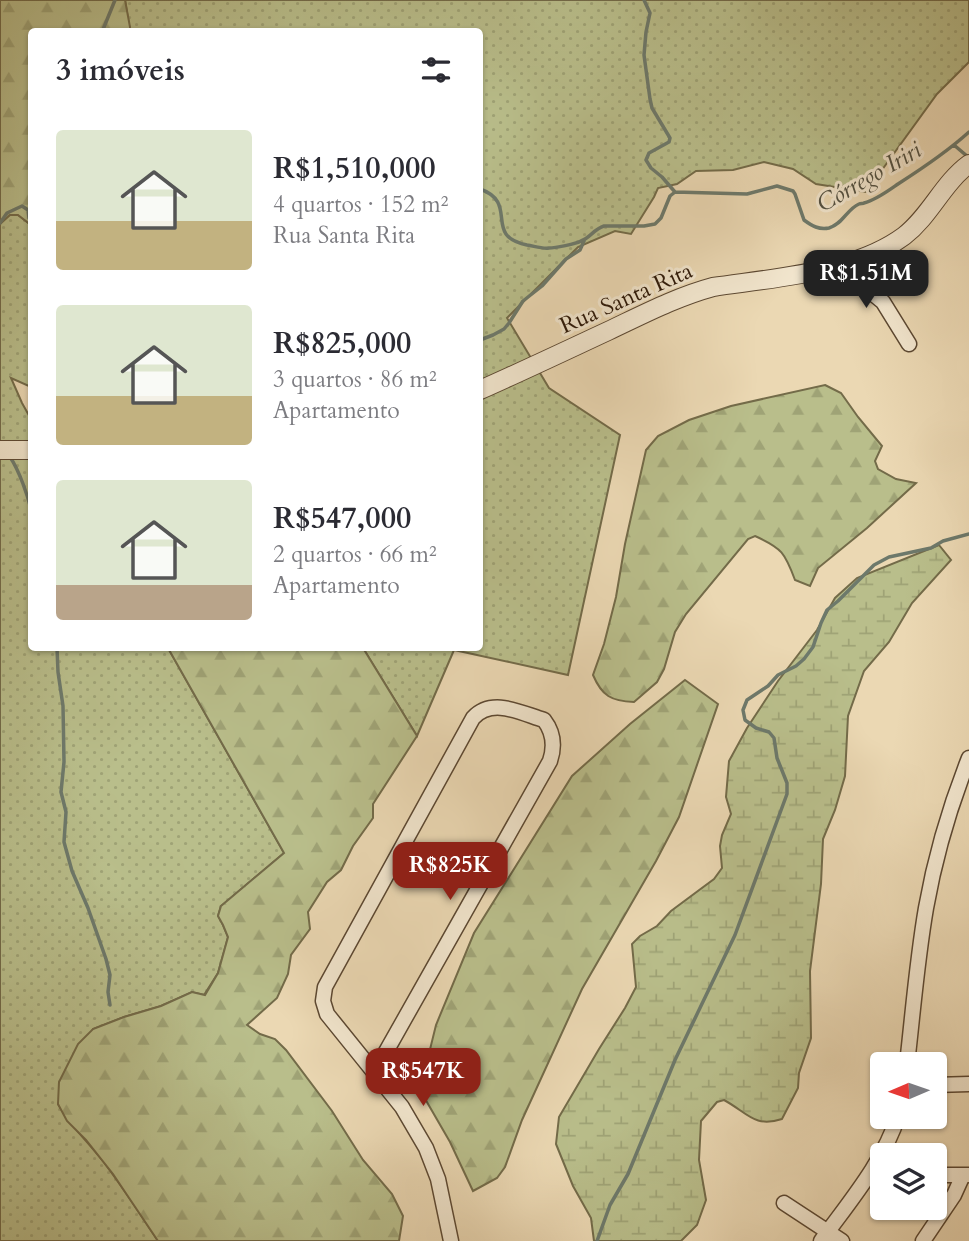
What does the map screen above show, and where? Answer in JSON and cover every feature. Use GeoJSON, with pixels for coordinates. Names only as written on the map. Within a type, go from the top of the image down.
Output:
{"type":"FeatureCollection","features":[{"type":"Feature","properties":{"kind":"street","name":"Rua Santa Rita"},"geometry":{"type":"LineString","coordinates":[[483,389],[697,291],[833,268],[871,255],[906,234],[950,181],[969,164]]}},
{"type":"Feature","properties":{"kind":"street"},"geometry":{"type":"LineString","coordinates":[[833,268],[883,302],[909,344]]}},
{"type":"Feature","properties":{"kind":"street"},"geometry":{"type":"LineString","coordinates":[[0,450],[28,450]]}},
{"type":"Feature","properties":{"kind":"street"},"geometry":{"type":"LineString","coordinates":[[374,1073],[550,761],[553,737],[544,720],[495,706],[482,710],[472,718],[325,987],[323,1000],[327,1014],[406,1114],[426,1148],[438,1180],[451,1241]]}},
{"type":"Feature","properties":{"kind":"street"},"geometry":{"type":"LineString","coordinates":[[908,1052],[926,907],[944,833],[969,758]]}},
{"type":"Feature","properties":{"kind":"street"},"geometry":{"type":"LineString","coordinates":[[947,1084],[969,1084]]}},
{"type":"Feature","properties":{"kind":"street"},"geometry":{"type":"LineString","coordinates":[[947,1175],[966,1175]]}},
{"type":"Feature","properties":{"kind":"street"},"geometry":{"type":"LineString","coordinates":[[923,1241],[966,1175]]}},
{"type":"Feature","properties":{"kind":"street"},"geometry":{"type":"LineString","coordinates":[[824,1236],[870,1180]]}},
{"type":"Feature","properties":{"kind":"street"},"geometry":{"type":"LineString","coordinates":[[784,1203],[824,1236],[842,1241]]}},
{"type":"Feature","properties":{"kind":"green space"},"geometry":{"type":"Polygon","coordinates":[[[0,0],[125,0],[130,28],[28,28],[28,223],[18,215],[10,215],[0,224],[0,0]]]}},
{"type":"Feature","properties":{"kind":"green space"},"geometry":{"type":"Polygon","coordinates":[[[125,0],[969,0],[969,62],[937,94],[866,192],[816,184],[793,169],[764,162],[733,170],[696,171],[677,184],[658,188],[631,234],[615,231],[578,247],[507,318],[549,388],[620,435],[568,675],[459,651],[483,651],[483,28],[130,28],[125,0]]]}},
{"type":"Feature","properties":{"kind":"green space"},"geometry":{"type":"Polygon","coordinates":[[[9,215],[18,215],[28,223],[28,386],[11,378],[28,414],[28,651],[170,651],[284,853],[221,906],[218,916],[228,937],[218,973],[204,995],[192,992],[161,1006],[93,1029],[58,1104],[131,1200],[158,1241],[0,1241],[0,224],[9,215]]]}},
{"type":"Feature","properties":{"kind":"green space"},"geometry":{"type":"Polygon","coordinates":[[[825,385],[841,393],[882,446],[875,461],[878,469],[896,479],[916,483],[818,568],[810,586],[795,580],[785,557],[777,548],[755,536],[748,539],[686,614],[675,632],[664,669],[657,682],[634,702],[608,696],[593,675],[616,597],[646,450],[658,436],[689,420],[731,406],[825,385]]]}},
{"type":"Feature","properties":{"kind":"green space"},"geometry":{"type":"Polygon","coordinates":[[[939,545],[951,560],[912,603],[889,642],[864,671],[848,716],[845,776],[823,839],[821,884],[810,971],[811,1038],[799,1073],[798,1088],[782,1119],[764,1122],[751,1118],[724,1100],[717,1102],[701,1121],[699,1160],[706,1200],[697,1225],[681,1241],[594,1241],[591,1218],[573,1186],[556,1144],[559,1117],[636,987],[632,944],[714,879],[722,868],[720,846],[731,814],[726,797],[729,761],[747,728],[817,630],[835,598],[857,578],[939,545]]]}},
{"type":"Feature","properties":{"kind":"green space"},"geometry":{"type":"Polygon","coordinates":[[[170,651],[365,651],[417,736],[373,804],[373,818],[353,846],[341,870],[327,882],[308,912],[310,929],[291,955],[288,974],[277,998],[247,1025],[260,1034],[275,1039],[286,1050],[332,1111],[363,1160],[392,1194],[403,1216],[399,1241],[158,1241],[113,1174],[67,1121],[58,1104],[59,1082],[78,1044],[93,1029],[161,1006],[192,992],[205,995],[218,973],[228,937],[218,916],[221,906],[284,853],[170,651]]]}},
{"type":"Feature","properties":{"kind":"green space"},"geometry":{"type":"Polygon","coordinates":[[[365,651],[454,651],[417,736],[365,651]]]}},
{"type":"Feature","properties":{"kind":"green space"},"geometry":{"type":"Polygon","coordinates":[[[685,680],[718,704],[679,817],[582,989],[522,1120],[505,1167],[497,1178],[473,1191],[450,1142],[420,1090],[436,1025],[474,933],[572,776],[685,680]]]}},
{"type":"Feature","properties":{"kind":"waterway"},"geometry":{"type":"LineString","coordinates":[[104,28],[115,0]]}},
{"type":"Feature","properties":{"kind":"waterway"},"geometry":{"type":"LineString","coordinates":[[644,0],[650,13],[644,55],[650,99],[652,108],[670,138],[669,142],[649,153],[646,160],[675,192]]}},
{"type":"Feature","properties":{"kind":"waterway","name":"Córrego Iriri"},"geometry":{"type":"LineString","coordinates":[[483,190],[498,202],[506,234],[514,241],[544,248],[560,247],[584,240],[604,226],[655,224],[661,218],[670,196],[675,192],[747,194],[777,186],[793,191],[804,220],[816,227],[829,228],[855,206],[877,198],[917,172],[969,132]]}},
{"type":"Feature","properties":{"kind":"waterway"},"geometry":{"type":"LineString","coordinates":[[954,145],[968,157]]}},
{"type":"Feature","properties":{"kind":"waterway","name":"Córrego Iriri"},"geometry":{"type":"LineString","coordinates":[[0,223],[7,213],[22,206],[28,210]]}},
{"type":"Feature","properties":{"kind":"waterway"},"geometry":{"type":"LineString","coordinates":[[483,339],[504,329],[523,301],[542,286],[566,259],[580,250],[584,241]]}},
{"type":"Feature","properties":{"kind":"waterway"},"geometry":{"type":"LineString","coordinates":[[10,457],[28,500]]}},
{"type":"Feature","properties":{"kind":"waterway"},"geometry":{"type":"LineString","coordinates":[[597,1241],[610,1205],[628,1174],[675,1060],[735,935],[787,794],[787,783],[777,758],[774,738],[769,732],[756,728],[745,720],[743,710],[747,700],[768,686],[778,675],[804,659],[813,647],[827,610],[874,565],[889,557],[931,548],[943,541],[969,534]]}},
{"type":"Feature","properties":{"kind":"waterway"},"geometry":{"type":"LineString","coordinates":[[57,651],[63,706],[64,762],[61,792],[66,812],[64,842],[72,871],[106,959],[110,975],[110,1005]]}}]}
